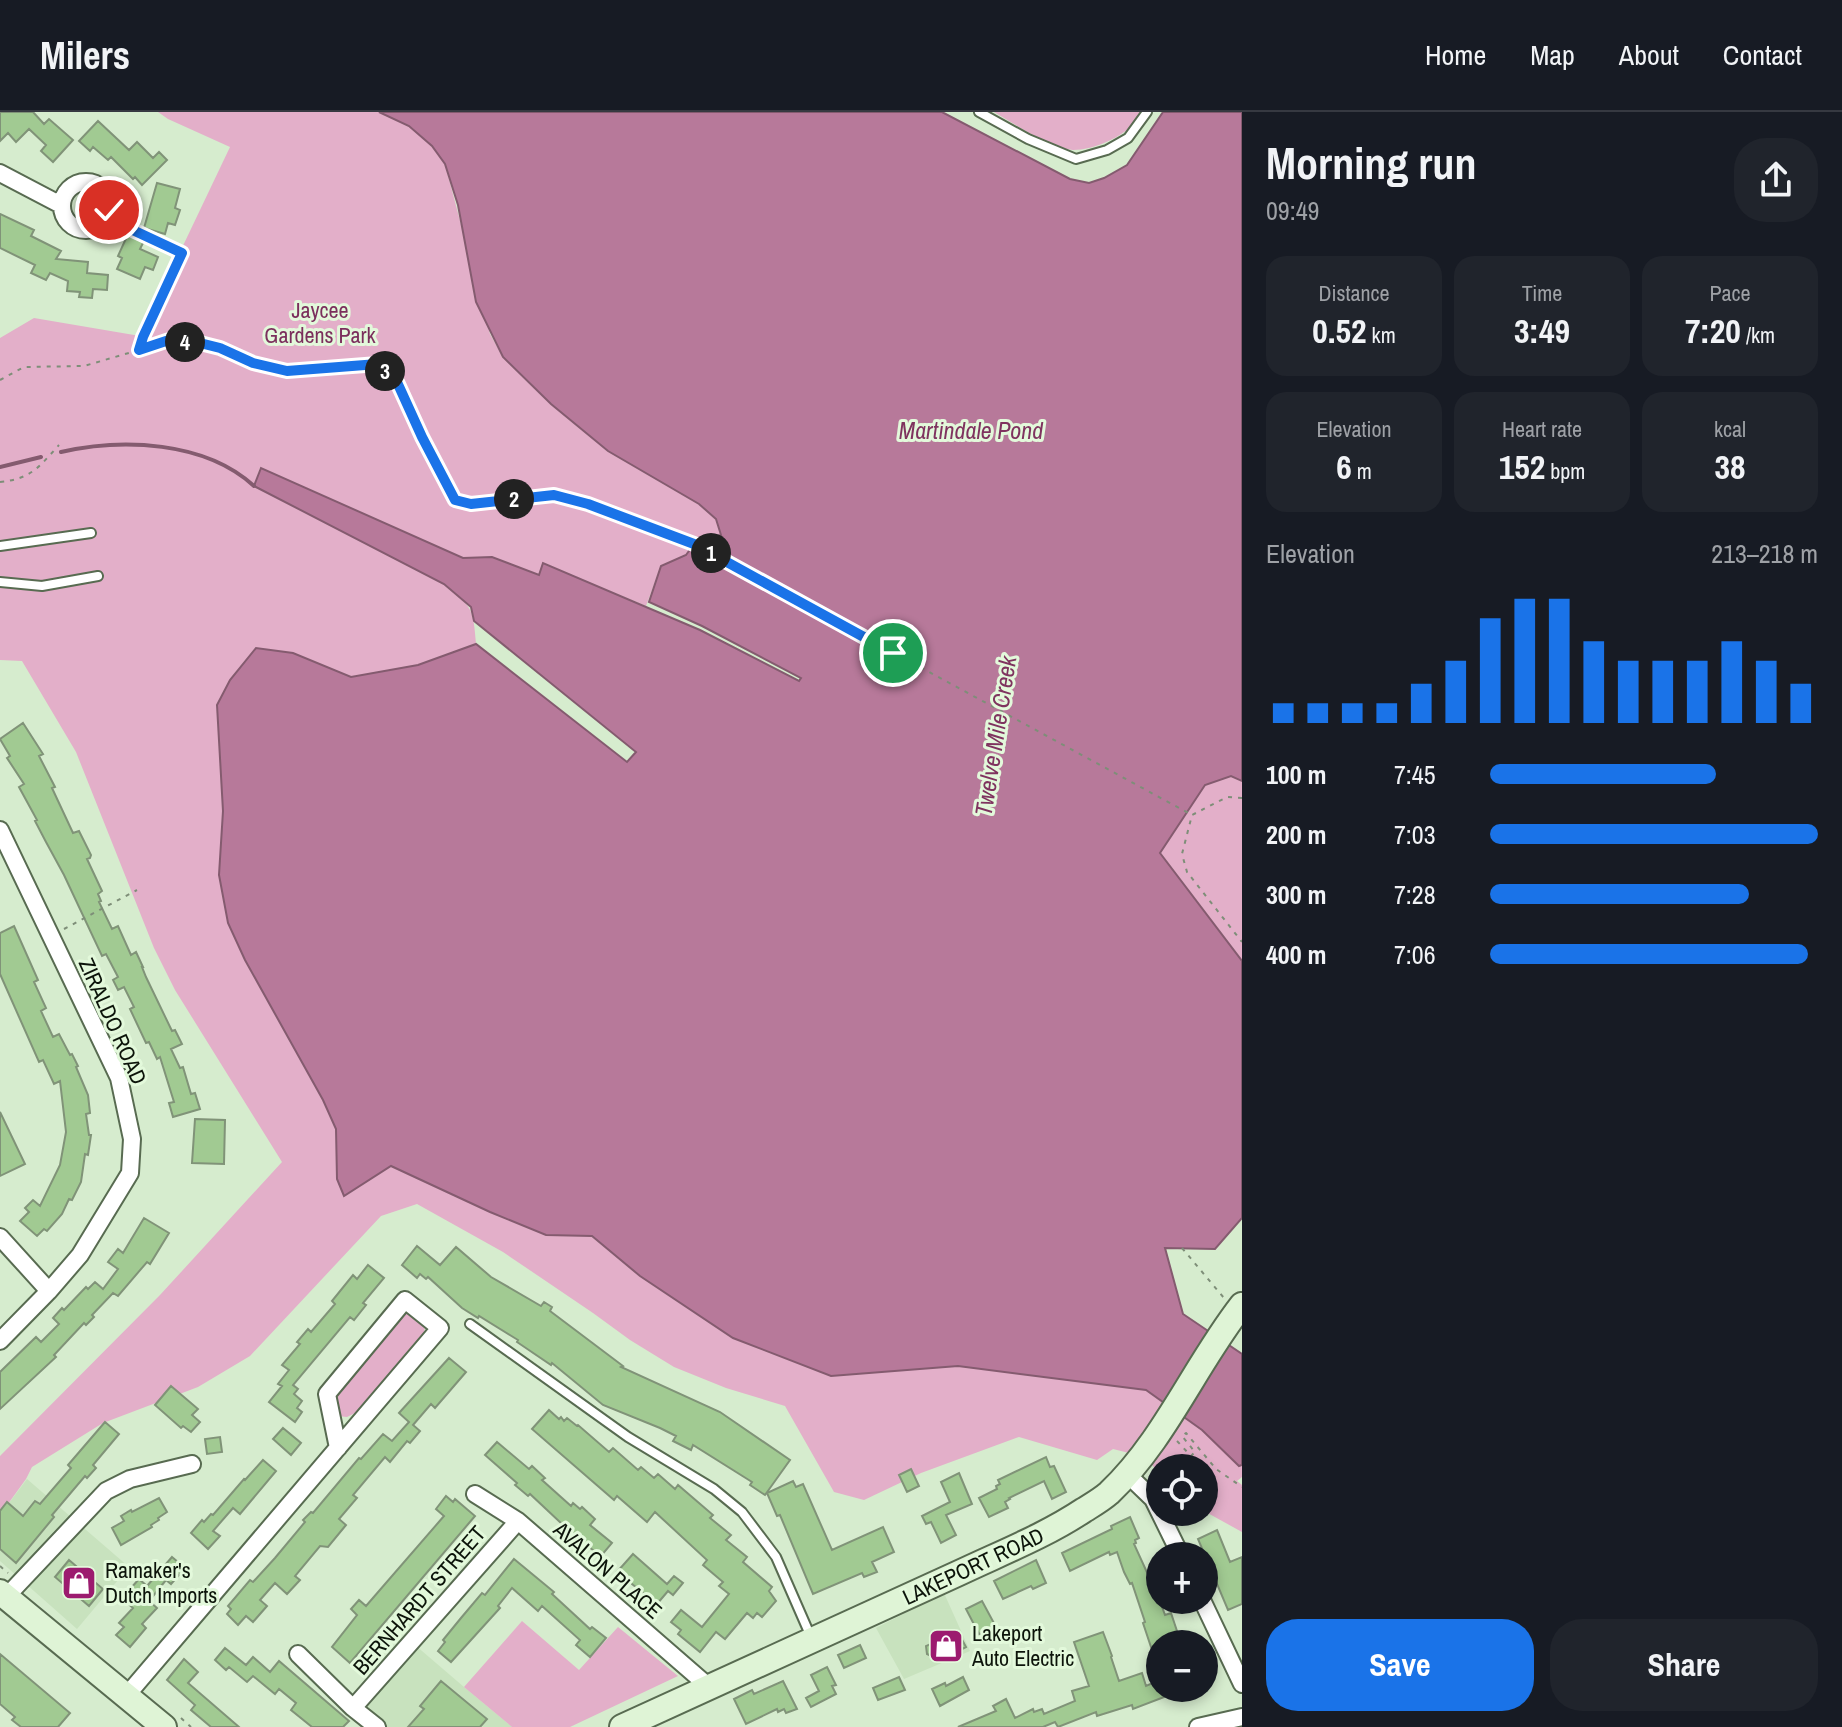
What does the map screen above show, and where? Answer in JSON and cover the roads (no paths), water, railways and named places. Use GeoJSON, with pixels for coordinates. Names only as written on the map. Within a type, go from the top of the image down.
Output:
{"type":"FeatureCollection","features":[{"type":"Feature","properties":{"kind":"main road","name":"LAKEPORT ROAD"},"geometry":{"type":"LineString","coordinates":[[623,1727],[1062,1524],[1106,1496],[1170,1433],[1235,1315]]}},
{"type":"Feature","properties":{"kind":"main road"},"geometry":{"type":"LineString","coordinates":[[2,1598],[164,1727]]}},
{"type":"Feature","properties":{"kind":"street"},"geometry":{"type":"LineString","coordinates":[[0,173],[61,205],[66,220],[79,229],[87,230],[102,224],[107,218],[110,202],[96,184],[88,182],[73,185],[67,190],[61,205]]}},
{"type":"Feature","properties":{"kind":"street","name":"ZIRALDO ROAD"},"geometry":{"type":"LineString","coordinates":[[0,830],[119,1078],[132,1139],[130,1173],[80,1255],[0,1341]]}},
{"type":"Feature","properties":{"kind":"street"},"geometry":{"type":"LineString","coordinates":[[0,1237],[49,1291]]}},
{"type":"Feature","properties":{"kind":"street"},"geometry":{"type":"LineString","coordinates":[[127,1695],[338,1448],[440,1328],[405,1300],[327,1394],[338,1448]]}},
{"type":"Feature","properties":{"kind":"street"},"geometry":{"type":"LineString","coordinates":[[2,1598],[106,1491],[130,1479],[192,1464]]}},
{"type":"Feature","properties":{"kind":"street"},"geometry":{"type":"LineString","coordinates":[[1127,1474],[1153,1499],[1174,1542]]}},
{"type":"Feature","properties":{"kind":"street","name":"AVALON PLACE"},"geometry":{"type":"LineString","coordinates":[[475,1494],[518,1521],[708,1686]]}},
{"type":"Feature","properties":{"kind":"street","name":"BERNHARDT STREET"},"geometry":{"type":"LineString","coordinates":[[353,1708],[518,1521]]}},
{"type":"Feature","properties":{"kind":"street"},"geometry":{"type":"LineString","coordinates":[[1209,1614],[1242,1684]]}},
{"type":"Feature","properties":{"kind":"street"},"geometry":{"type":"LineString","coordinates":[[298,1654],[377,1727]]}},
{"type":"Feature","properties":{"kind":"street"},"geometry":{"type":"LineString","coordinates":[[1198,1727],[1242,1717]]}},
{"type":"Feature","properties":{"kind":"lane"},"geometry":{"type":"LineString","coordinates":[[979,112],[1028,139],[1076,159],[1107,150],[1128,138],[1147,112]]}},
{"type":"Feature","properties":{"kind":"lane"},"geometry":{"type":"LineString","coordinates":[[0,546],[91,533]]}},
{"type":"Feature","properties":{"kind":"lane"},"geometry":{"type":"LineString","coordinates":[[0,582],[42,586],[98,576]]}},
{"type":"Feature","properties":{"kind":"lane"},"geometry":{"type":"LineString","coordinates":[[470,1324],[628,1437],[714,1489],[742,1512],[776,1557],[812,1641]]}},
{"type":"Feature","properties":{"kind":"water"},"geometry":{"type":"Polygon","coordinates":[[[379,112],[942,112],[1070,179],[1089,183],[1127,165],[1163,112],[1242,112],[1242,781],[1231,776],[1205,785],[1160,853],[1242,961],[1242,1218],[1215,1249],[1165,1248],[1183,1314],[1242,1354],[1242,1465],[1239,1466],[1202,1430],[1146,1390],[958,1366],[831,1376],[733,1338],[640,1276],[592,1236],[546,1235],[391,1166],[344,1196],[337,1179],[336,1129],[228,923],[219,875],[223,811],[217,705],[230,680],[256,648],[293,653],[351,677],[418,665],[476,644],[627,762],[636,752],[474,621],[471,607],[444,584],[254,486],[261,468],[463,558],[492,557],[539,575],[543,563],[700,630],[799,681],[801,678],[649,602],[661,566],[686,555],[694,544],[721,535],[716,519],[699,504],[608,451],[551,404],[503,357],[476,302],[458,205],[445,164],[432,146],[409,126],[379,112]]]}},
{"type":"Feature","properties":{"kind":"waterway"},"geometry":{"type":"LineString","coordinates":[[61,452],[110,445],[162,447],[212,460],[254,486]]}},
{"type":"Feature","properties":{"kind":"waterway"},"geometry":{"type":"LineString","coordinates":[[0,467],[41,457]]}},
{"type":"Feature","properties":{"kind":"place","name":"Ramaker's Dutch Imports"},"geometry":{"type":"Point","coordinates":[79,1583]}},
{"type":"Feature","properties":{"kind":"place","name":"Lakeport Auto Electric"},"geometry":{"type":"Point","coordinates":[946,1646]}},
{"type":"Feature","properties":{"kind":"park label","name":"Jaycee Gardens Park"},"geometry":{"type":"Point","coordinates":[320,322]}},
{"type":"Feature","properties":{"kind":"water label","name":"Martindale Pond"},"geometry":{"type":"Point","coordinates":[971,431]}},
{"type":"Feature","properties":{"kind":"water label","name":"Twelve Mile Creek"},"geometry":{"type":"Point","coordinates":[996,736]}}]}
